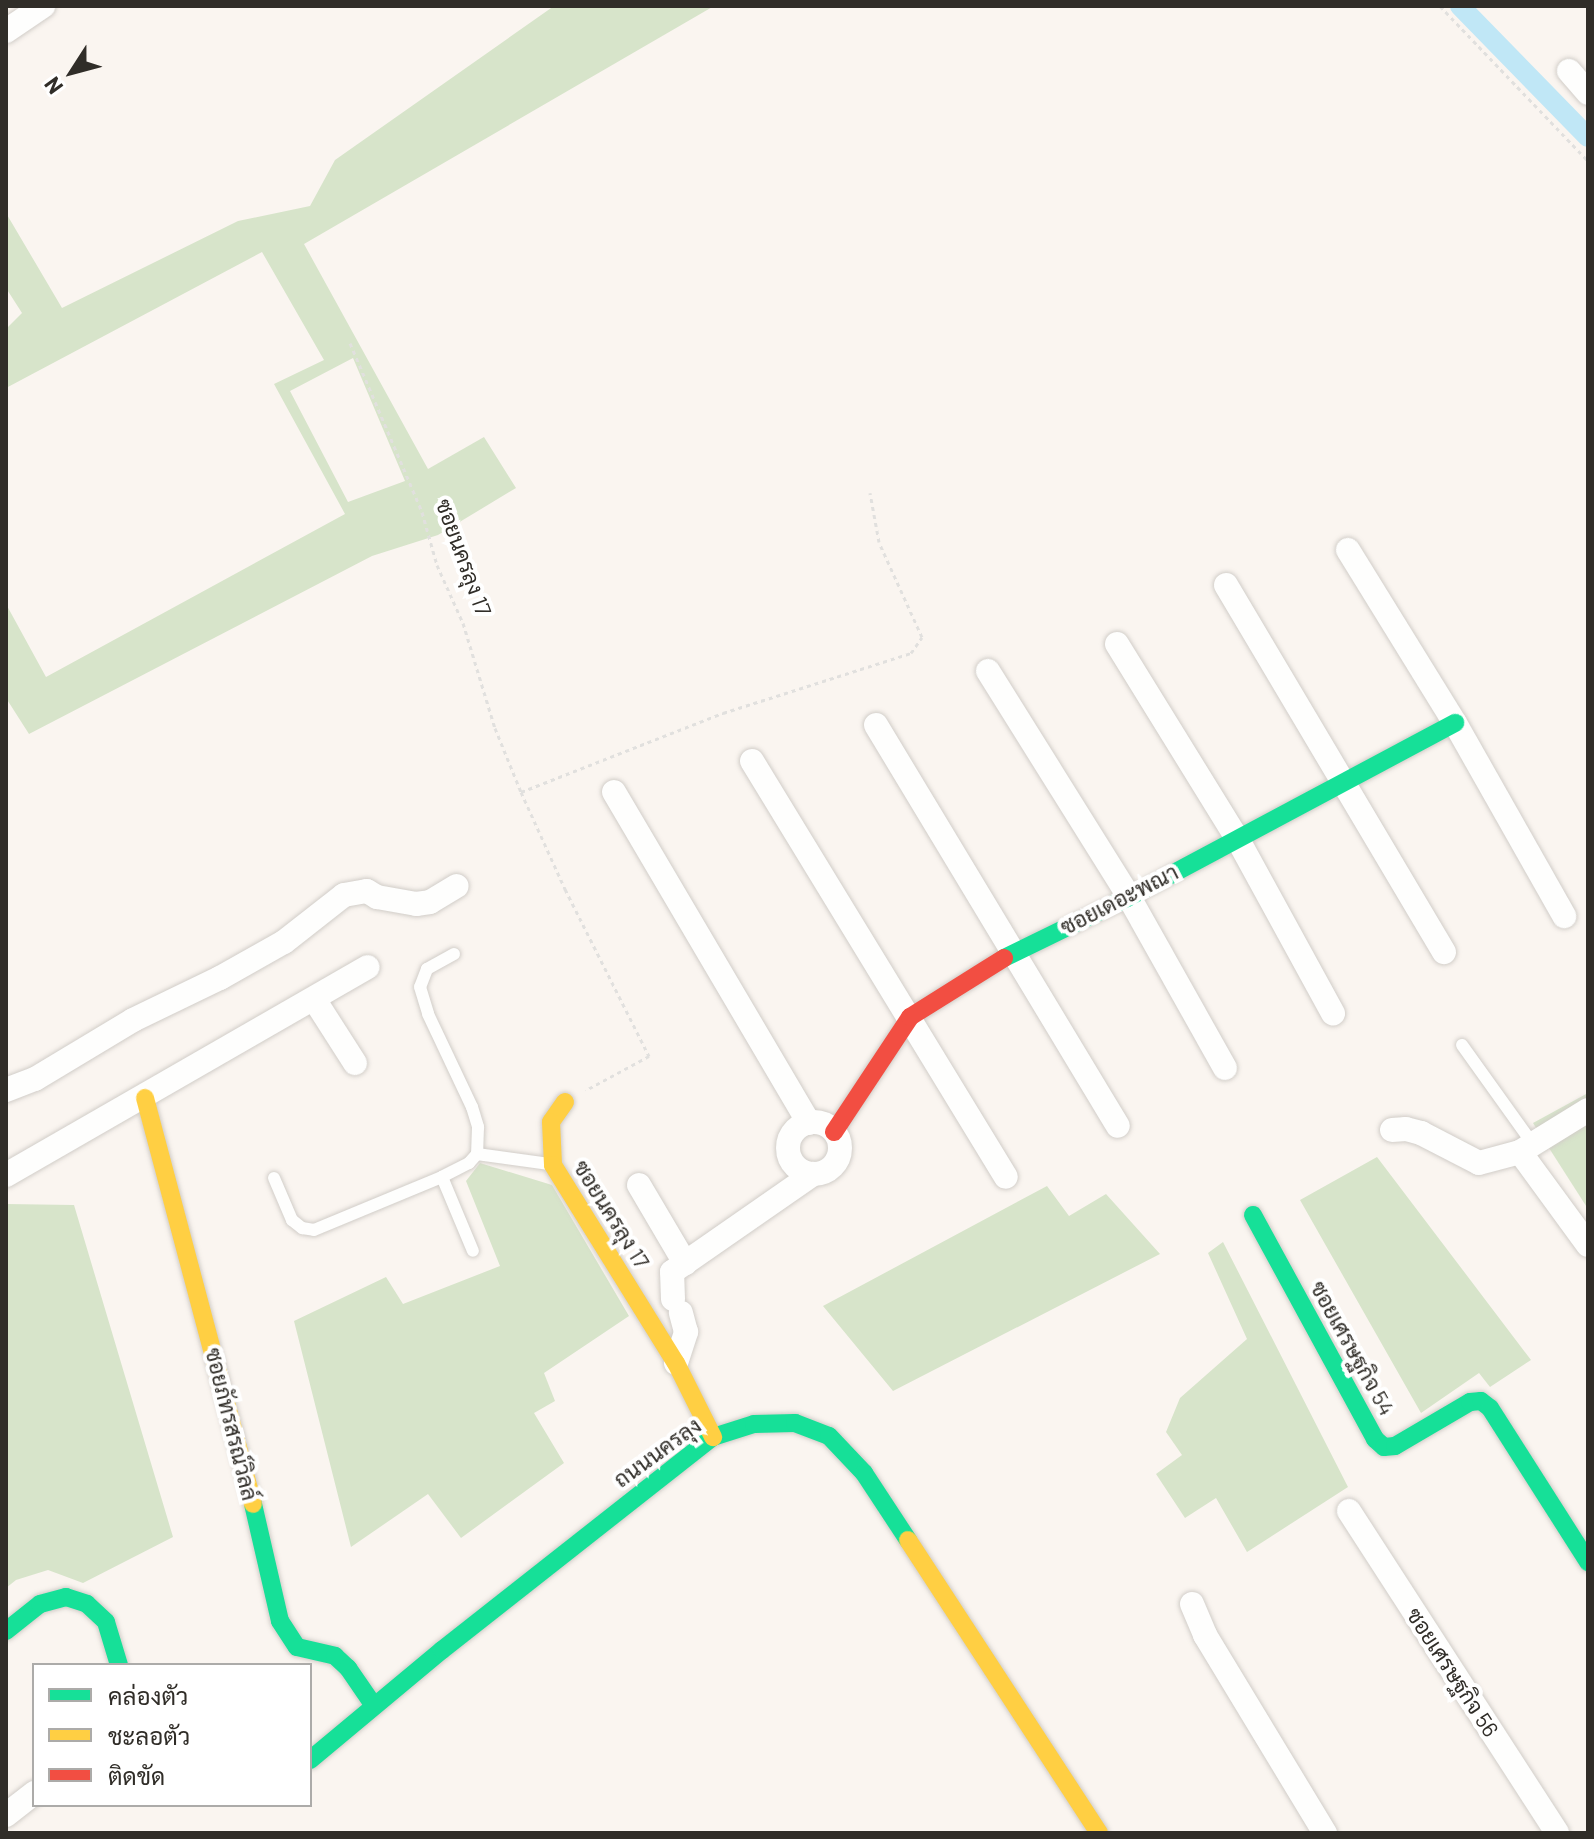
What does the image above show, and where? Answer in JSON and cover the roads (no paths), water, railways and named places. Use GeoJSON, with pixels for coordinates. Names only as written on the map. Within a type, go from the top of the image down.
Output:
{"type":"FeatureCollection","features":[{"type":"Feature","properties":{"kind":"street"},"geometry":{"type":"LineString","coordinates":[[6,31],[43,6]]}},
{"type":"Feature","properties":{"kind":"street"},"geometry":{"type":"LineString","coordinates":[[1569,71],[1588,93]]}},
{"type":"Feature","properties":{"kind":"street"},"geometry":{"type":"LineString","coordinates":[[1348,550],[1455,723],[1564,916]]}},
{"type":"Feature","properties":{"kind":"street"},"geometry":{"type":"LineString","coordinates":[[1226,585],[1444,952]]}},
{"type":"Feature","properties":{"kind":"street"},"geometry":{"type":"LineString","coordinates":[[1117,644],[1237,838],[1333,1013]]}},
{"type":"Feature","properties":{"kind":"street"},"geometry":{"type":"LineString","coordinates":[[988,671],[1129,897],[1225,1068]]}},
{"type":"Feature","properties":{"kind":"street","name":"ซอยเดอะพณา"},"geometry":{"type":"LineString","coordinates":[[685,1263],[813,1174],[826,1171],[836,1162],[840,1147],[834,1132],[910,1017],[1015,951],[1129,897],[1455,723]]}},
{"type":"Feature","properties":{"kind":"street"},"geometry":{"type":"LineString","coordinates":[[876,725],[1118,1126]]}},
{"type":"Feature","properties":{"kind":"street"},"geometry":{"type":"LineString","coordinates":[[752,761],[1006,1177]]}},
{"type":"Feature","properties":{"kind":"street"},"geometry":{"type":"LineString","coordinates":[[614,792],[809,1123]]}},
{"type":"Feature","properties":{"kind":"street"},"geometry":{"type":"LineString","coordinates":[[6,1090],[35,1079],[133,1020],[220,978],[284,942],[344,895],[367,891],[377,897],[416,904],[430,902],[457,886]]}},
{"type":"Feature","properties":{"kind":"street"},"geometry":{"type":"LineString","coordinates":[[6,1175],[145,1098],[367,967]]}},
{"type":"Feature","properties":{"kind":"street"},"geometry":{"type":"LineString","coordinates":[[314,999],[355,1063]]}},
{"type":"Feature","properties":{"kind":"street","name":"ซอยภัทรสรณ์วิลล์"},"geometry":{"type":"LineString","coordinates":[[145,1098],[242,1456],[280,1621],[297,1647],[335,1656],[348,1668],[374,1706]]}},
{"type":"Feature","properties":{"kind":"street","name":"ซอยนครลุง 17"},"geometry":{"type":"LineString","coordinates":[[565,1102],[551,1122],[553,1165],[676,1363],[713,1437]]}},
{"type":"Feature","properties":{"kind":"street"},"geometry":{"type":"LineString","coordinates":[[1392,1130],[1406,1129],[1421,1133],[1479,1163],[1526,1148],[1588,1110]]}},
{"type":"Feature","properties":{"kind":"street"},"geometry":{"type":"LineString","coordinates":[[813,1174],[805,1173],[792,1162],[788,1146],[795,1131],[809,1123],[823,1124],[834,1132]]}},
{"type":"Feature","properties":{"kind":"street"},"geometry":{"type":"LineString","coordinates":[[1526,1148],[1588,1245]]}},
{"type":"Feature","properties":{"kind":"street"},"geometry":{"type":"LineString","coordinates":[[639,1185],[685,1263],[672,1272],[677,1306],[686,1332],[676,1363]]}},
{"type":"Feature","properties":{"kind":"street","name":"ซอยเศรษฐกิจ 54"},"geometry":{"type":"LineString","coordinates":[[1253,1215],[1375,1439],[1384,1447],[1395,1446],[1470,1402],[1481,1401],[1490,1408],[1588,1562]]}},
{"type":"Feature","properties":{"kind":"street","name":"ถนนนครลุง"},"geometry":{"type":"LineString","coordinates":[[312,1758],[713,1437],[754,1424],[795,1423],[829,1436],[847,1453],[880,1496],[1099,1833]]}},
{"type":"Feature","properties":{"kind":"street","name":"ซอยเศรษฐกิจ 56"},"geometry":{"type":"LineString","coordinates":[[1349,1511],[1557,1833]]}},
{"type":"Feature","properties":{"kind":"street"},"geometry":{"type":"LineString","coordinates":[[6,1631],[40,1604],[66,1597],[87,1604],[106,1622],[118,1663]]}},
{"type":"Feature","properties":{"kind":"street"},"geometry":{"type":"LineString","coordinates":[[1192,1604],[1205,1635],[1325,1833]]}},
{"type":"Feature","properties":{"kind":"street"},"geometry":{"type":"LineString","coordinates":[[6,1815],[32,1795]]}},
{"type":"Feature","properties":{"kind":"lane"},"geometry":{"type":"LineString","coordinates":[[274,1178],[292,1220],[302,1228],[314,1230],[442,1177],[469,1163],[477,1154],[478,1127],[472,1107],[428,1014],[420,987],[427,969],[454,954]]}},
{"type":"Feature","properties":{"kind":"lane"},"geometry":{"type":"LineString","coordinates":[[1462,1045],[1526,1148]]}},
{"type":"Feature","properties":{"kind":"lane"},"geometry":{"type":"LineString","coordinates":[[477,1154],[553,1165]]}},
{"type":"Feature","properties":{"kind":"lane"},"geometry":{"type":"LineString","coordinates":[[442,1177],[473,1251]]}},
{"type":"Feature","properties":{"kind":"waterway"},"geometry":{"type":"LineString","coordinates":[[1460,6],[1588,137]]}}]}
